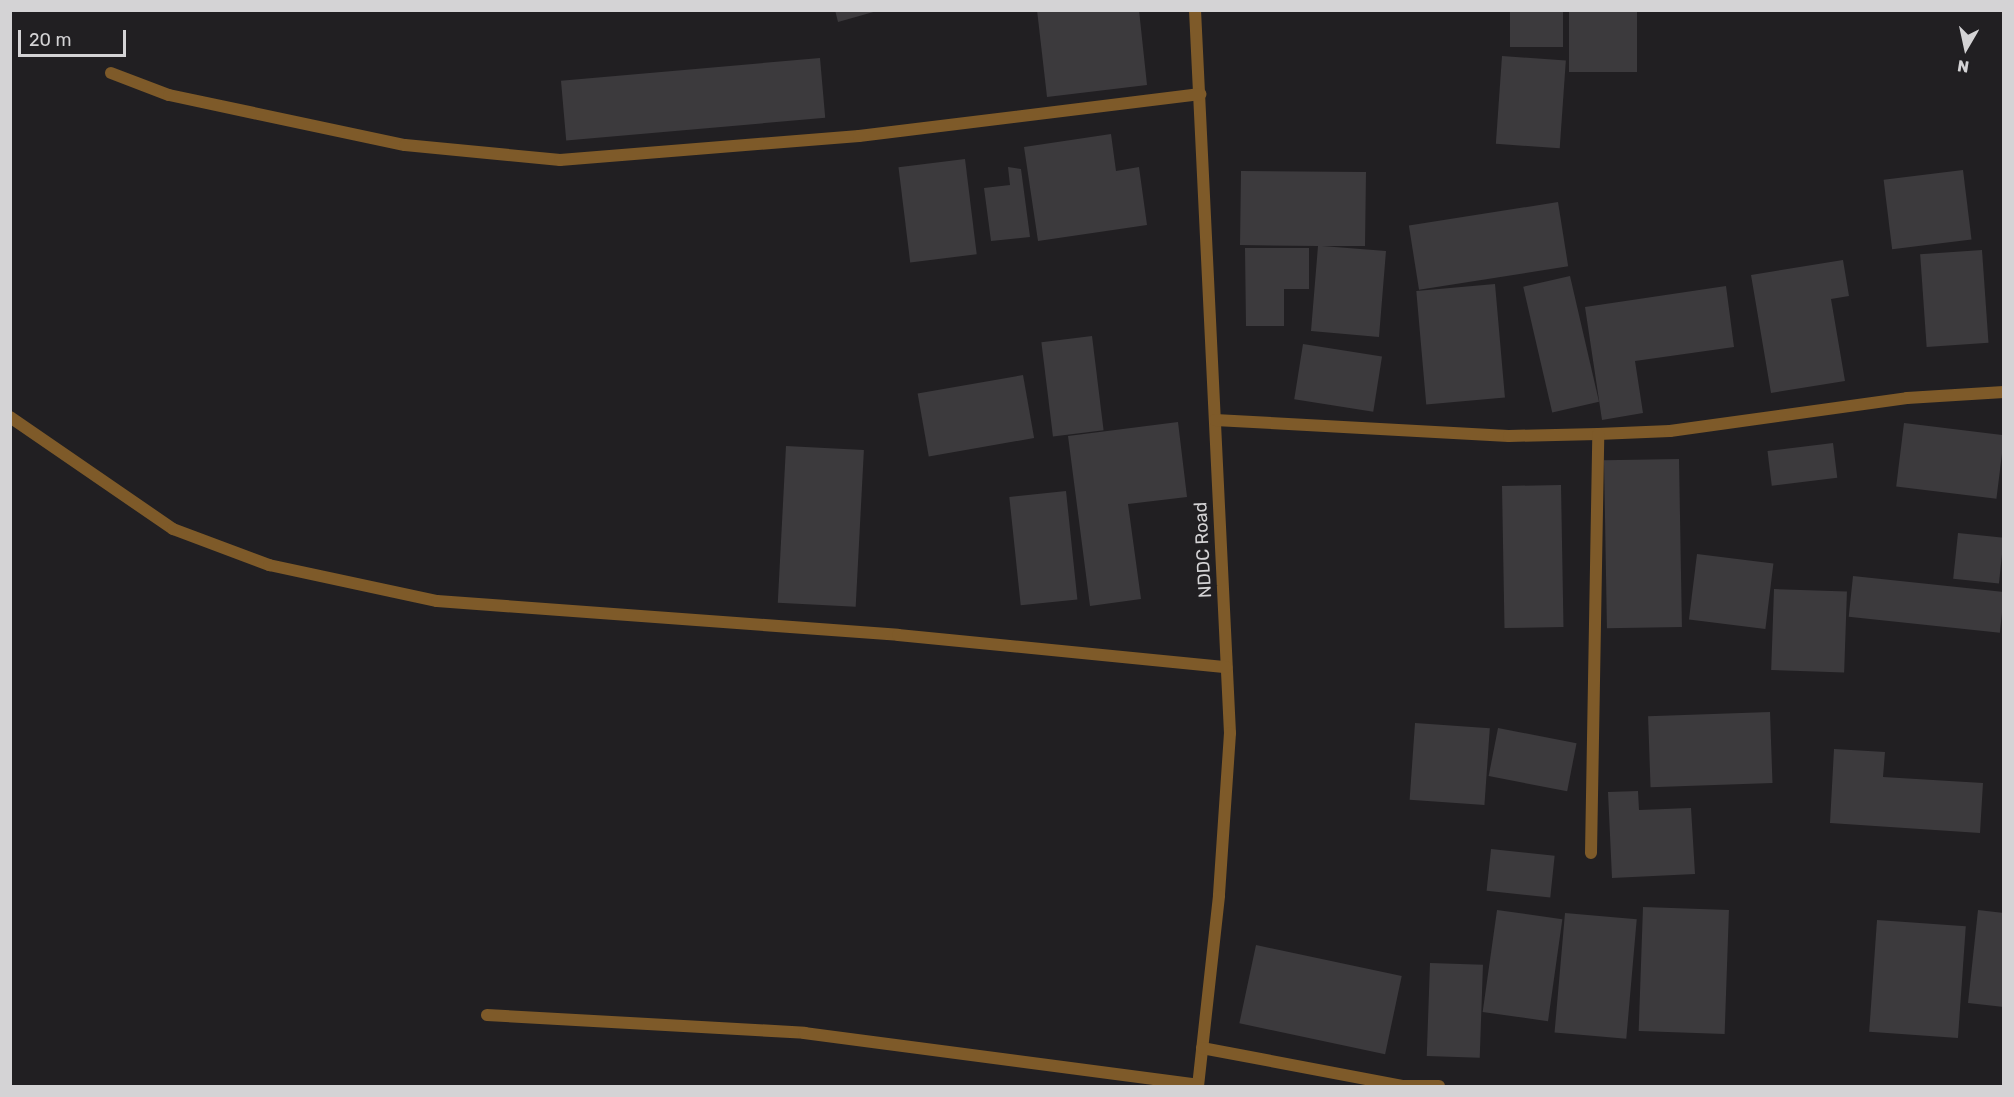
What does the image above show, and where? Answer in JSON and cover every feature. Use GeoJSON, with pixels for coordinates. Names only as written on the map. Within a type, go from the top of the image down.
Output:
{"type":"FeatureCollection","features":[{"type":"Feature","properties":{"kind":"street","name":"NDDC Road"},"geometry":{"type":"LineString","coordinates":[[1195,10],[1230,733],[1219,896],[1198,1085]]}},
{"type":"Feature","properties":{"kind":"street"},"geometry":{"type":"LineString","coordinates":[[111,73],[169,95],[405,146],[560,160],[859,136],[1200,94]]}},
{"type":"Feature","properties":{"kind":"street"},"geometry":{"type":"LineString","coordinates":[[1215,420],[1509,436],[1598,434],[1670,430],[1907,398],[2004,392]]}},
{"type":"Feature","properties":{"kind":"street"},"geometry":{"type":"LineString","coordinates":[[10,417],[173,529],[269,565],[437,601],[898,635],[1226,667]]}},
{"type":"Feature","properties":{"kind":"street"},"geometry":{"type":"LineString","coordinates":[[1591,853],[1598,434]]}},
{"type":"Feature","properties":{"kind":"street"},"geometry":{"type":"LineString","coordinates":[[488,1016],[804,1033],[1198,1085]]}},
{"type":"Feature","properties":{"kind":"street"},"geometry":{"type":"LineString","coordinates":[[1202,1048],[1403,1086],[1439,1086]]}},
{"type":"Feature","properties":{"kind":"building"},"geometry":{"type":"Polygon","coordinates":[[[835,10],[877,10],[877,11],[838,22],[835,10]]]}},
{"type":"Feature","properties":{"kind":"building"},"geometry":{"type":"Polygon","coordinates":[[[1037,10],[1139,10],[1147,85],[1047,97],[1037,10]]]}},
{"type":"Feature","properties":{"kind":"building"},"geometry":{"type":"Polygon","coordinates":[[[1510,10],[1563,10],[1563,47],[1510,47],[1510,10]]]}},
{"type":"Feature","properties":{"kind":"building"},"geometry":{"type":"Polygon","coordinates":[[[1569,10],[1637,10],[1637,72],[1569,72],[1569,10]]]}},
{"type":"Feature","properties":{"kind":"building"},"geometry":{"type":"Polygon","coordinates":[[[1502,56],[1566,60],[1560,148],[1496,144],[1502,56]]]}},
{"type":"Feature","properties":{"kind":"building"},"geometry":{"type":"Polygon","coordinates":[[[820,58],[825,118],[566,140],[561,81],[820,58]]]}},
{"type":"Feature","properties":{"kind":"building"},"geometry":{"type":"Polygon","coordinates":[[[1111,134],[1116,171],[1139,167],[1147,225],[1038,241],[1024,147],[1111,134]]]}},
{"type":"Feature","properties":{"kind":"building"},"geometry":{"type":"Polygon","coordinates":[[[965,159],[977,254],[910,262],[898,167],[965,159]]]}},
{"type":"Feature","properties":{"kind":"building"},"geometry":{"type":"Polygon","coordinates":[[[1008,167],[1021,169],[1030,237],[991,241],[984,188],[1010,185],[1008,167]]]}},
{"type":"Feature","properties":{"kind":"building"},"geometry":{"type":"Polygon","coordinates":[[[1963,170],[1972,239],[1892,249],[1884,180],[1963,170]]]}},
{"type":"Feature","properties":{"kind":"building"},"geometry":{"type":"Polygon","coordinates":[[[1241,171],[1366,172],[1365,246],[1322,246],[1386,251],[1379,337],[1311,331],[1318,246],[1240,245],[1241,171]]]}},
{"type":"Feature","properties":{"kind":"building"},"geometry":{"type":"Polygon","coordinates":[[[1558,202],[1568,266],[1419,290],[1409,226],[1558,202]]]}},
{"type":"Feature","properties":{"kind":"building"},"geometry":{"type":"Polygon","coordinates":[[[1245,248],[1309,248],[1309,289],[1284,289],[1284,326],[1246,326],[1245,248]]]}},
{"type":"Feature","properties":{"kind":"building"},"geometry":{"type":"Polygon","coordinates":[[[1982,250],[1988,343],[1927,347],[1920,254],[1982,250]]]}},
{"type":"Feature","properties":{"kind":"building"},"geometry":{"type":"Polygon","coordinates":[[[1843,260],[1849,296],[1831,299],[1845,381],[1771,393],[1751,275],[1843,260]]]}},
{"type":"Feature","properties":{"kind":"building"},"geometry":{"type":"Polygon","coordinates":[[[1570,276],[1599,402],[1552,412],[1523,287],[1570,276]]]}},
{"type":"Feature","properties":{"kind":"building"},"geometry":{"type":"Polygon","coordinates":[[[1495,284],[1505,398],[1426,404],[1416,291],[1495,284]]]}},
{"type":"Feature","properties":{"kind":"building"},"geometry":{"type":"Polygon","coordinates":[[[1726,286],[1734,347],[1635,361],[1643,413],[1602,420],[1585,307],[1726,286]]]}},
{"type":"Feature","properties":{"kind":"building"},"geometry":{"type":"Polygon","coordinates":[[[1092,336],[1104,430],[1053,437],[1041,342],[1092,336]]]}},
{"type":"Feature","properties":{"kind":"building"},"geometry":{"type":"Polygon","coordinates":[[[1303,344],[1382,357],[1373,412],[1294,399],[1303,344]]]}},
{"type":"Feature","properties":{"kind":"building"},"geometry":{"type":"Polygon","coordinates":[[[1023,375],[1034,438],[929,457],[918,394],[1023,375]]]}},
{"type":"Feature","properties":{"kind":"building"},"geometry":{"type":"Polygon","coordinates":[[[1178,422],[1187,497],[1128,504],[1141,599],[1090,606],[1068,436],[1178,422]]]}},
{"type":"Feature","properties":{"kind":"building"},"geometry":{"type":"Polygon","coordinates":[[[1904,423],[2004,435],[1996,499],[1896,487],[1904,423]]]}},
{"type":"Feature","properties":{"kind":"building"},"geometry":{"type":"Polygon","coordinates":[[[1833,443],[1837,478],[1772,486],[1767,451],[1833,443]]]}},
{"type":"Feature","properties":{"kind":"building"},"geometry":{"type":"Polygon","coordinates":[[[786,446],[864,450],[856,607],[778,603],[786,446]]]}},
{"type":"Feature","properties":{"kind":"building"},"geometry":{"type":"Polygon","coordinates":[[[1679,459],[1682,627],[1607,628],[1604,460],[1679,459]]]}},
{"type":"Feature","properties":{"kind":"building"},"geometry":{"type":"Polygon","coordinates":[[[1561,485],[1563,627],[1504,628],[1502,486],[1561,485]]]}},
{"type":"Feature","properties":{"kind":"building"},"geometry":{"type":"Polygon","coordinates":[[[1066,491],[1077,599],[1021,605],[1009,497],[1066,491]]]}},
{"type":"Feature","properties":{"kind":"building"},"geometry":{"type":"Polygon","coordinates":[[[1958,533],[2004,538],[1999,584],[1953,579],[1958,533]]]}},
{"type":"Feature","properties":{"kind":"building"},"geometry":{"type":"Polygon","coordinates":[[[1697,554],[1773,563],[1765,629],[1689,620],[1697,554]]]}},
{"type":"Feature","properties":{"kind":"building"},"geometry":{"type":"Polygon","coordinates":[[[1853,576],[2004,592],[2000,633],[1849,617],[1853,576]]]}},
{"type":"Feature","properties":{"kind":"building"},"geometry":{"type":"Polygon","coordinates":[[[1774,589],[1847,592],[1844,672],[1771,670],[1774,589]]]}},
{"type":"Feature","properties":{"kind":"building"},"geometry":{"type":"Polygon","coordinates":[[[1770,712],[1772,783],[1651,787],[1648,716],[1770,712]]]}},
{"type":"Feature","properties":{"kind":"building"},"geometry":{"type":"Polygon","coordinates":[[[1415,723],[1490,728],[1484,805],[1410,800],[1415,723]]]}},
{"type":"Feature","properties":{"kind":"building"},"geometry":{"type":"Polygon","coordinates":[[[1498,728],[1577,743],[1567,791],[1489,776],[1498,728]]]}},
{"type":"Feature","properties":{"kind":"building"},"geometry":{"type":"Polygon","coordinates":[[[1834,749],[1885,752],[1883,777],[1983,783],[1980,833],[1830,823],[1834,749]]]}},
{"type":"Feature","properties":{"kind":"building"},"geometry":{"type":"Polygon","coordinates":[[[1638,791],[1639,810],[1691,808],[1695,874],[1612,878],[1608,792],[1638,791]]]}},
{"type":"Feature","properties":{"kind":"building"},"geometry":{"type":"Polygon","coordinates":[[[1491,849],[1555,856],[1550,897],[1487,891],[1491,849]]]}},
{"type":"Feature","properties":{"kind":"building"},"geometry":{"type":"Polygon","coordinates":[[[1643,907],[1729,910],[1725,1034],[1639,1031],[1643,907]]]}},
{"type":"Feature","properties":{"kind":"building"},"geometry":{"type":"Polygon","coordinates":[[[1497,910],[1562,919],[1548,1021],[1483,1012],[1497,910]]]}},
{"type":"Feature","properties":{"kind":"building"},"geometry":{"type":"Polygon","coordinates":[[[1978,910],[2004,913],[2004,1007],[1968,1003],[1978,910]]]}},
{"type":"Feature","properties":{"kind":"building"},"geometry":{"type":"Polygon","coordinates":[[[1565,913],[1637,919],[1626,1039],[1555,1033],[1565,913]]]}},
{"type":"Feature","properties":{"kind":"building"},"geometry":{"type":"Polygon","coordinates":[[[1877,920],[1966,926],[1958,1038],[1869,1032],[1877,920]]]}},
{"type":"Feature","properties":{"kind":"building"},"geometry":{"type":"Polygon","coordinates":[[[1256,945],[1402,976],[1385,1054],[1239,1023],[1256,945]]]}},
{"type":"Feature","properties":{"kind":"building"},"geometry":{"type":"Polygon","coordinates":[[[1430,963],[1483,965],[1480,1058],[1427,1056],[1430,963]]]}}]}
